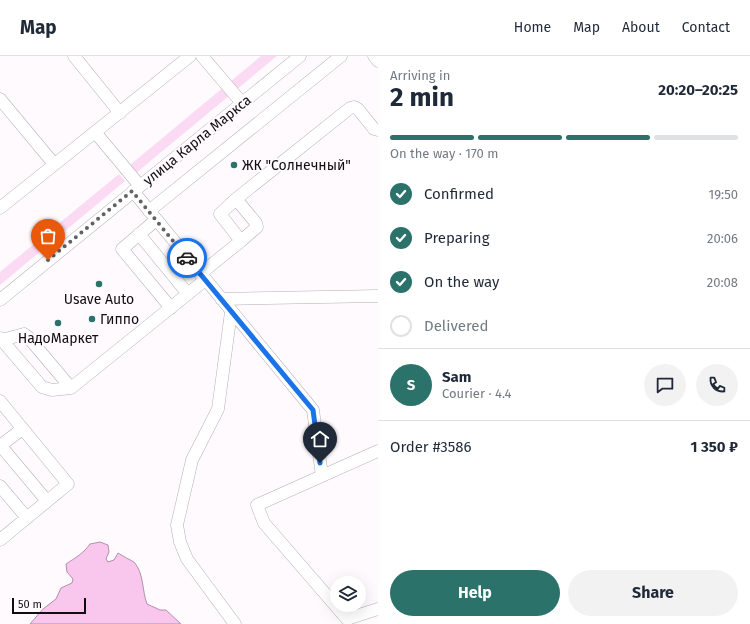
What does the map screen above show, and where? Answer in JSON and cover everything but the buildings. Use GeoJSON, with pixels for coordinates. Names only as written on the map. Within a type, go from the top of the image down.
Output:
{"type":"FeatureCollection","features":[{"type":"Feature","properties":{"kind":"street"},"geometry":{"type":"LineString","coordinates":[[74,56],[120,113]]}},
{"type":"Feature","properties":{"kind":"street"},"geometry":{"type":"LineString","coordinates":[[0,208],[190,56]]}},
{"type":"Feature","properties":{"kind":"street"},"geometry":{"type":"LineString","coordinates":[[202,56],[242,103]]}},
{"type":"Feature","properties":{"kind":"street","name":"улица Карла Маркса"},"geometry":{"type":"LineString","coordinates":[[0,300],[300,56]]}},
{"type":"Feature","properties":{"kind":"street"},"geometry":{"type":"LineString","coordinates":[[171,308],[123,251],[124,247],[139,234],[152,216],[341,56]]}},
{"type":"Feature","properties":{"kind":"street"},"geometry":{"type":"LineString","coordinates":[[374,56],[378,61]]}},
{"type":"Feature","properties":{"kind":"street"},"geometry":{"type":"LineString","coordinates":[[0,99],[54,164]]}},
{"type":"Feature","properties":{"kind":"street"},"geometry":{"type":"LineString","coordinates":[[241,241],[220,214],[236,199],[350,108],[354,107],[358,110],[374,128],[378,130]]}},
{"type":"Feature","properties":{"kind":"street"},"geometry":{"type":"LineString","coordinates":[[95,132],[136,189],[152,216],[313,410],[322,476]]}},
{"type":"Feature","properties":{"kind":"street"},"geometry":{"type":"LineString","coordinates":[[71,388],[24,334],[1,339],[42,387],[52,390],[71,388],[188,294],[202,277],[257,227],[256,222],[236,199]]}},
{"type":"Feature","properties":{"kind":"street"},"geometry":{"type":"LineString","coordinates":[[139,234],[188,294]]}},
{"type":"Feature","properties":{"kind":"street"},"geometry":{"type":"LineString","coordinates":[[221,299],[378,296]]}},
{"type":"Feature","properties":{"kind":"street"},"geometry":{"type":"LineString","coordinates":[[231,312],[218,409],[192,460],[177,525],[180,542],[187,559],[235,624]]}},
{"type":"Feature","properties":{"kind":"street"},"geometry":{"type":"LineString","coordinates":[[0,401],[68,484],[27,518],[1,537]]}},
{"type":"Feature","properties":{"kind":"street"},"geometry":{"type":"LineString","coordinates":[[22,429],[0,446],[47,501]]}},
{"type":"Feature","properties":{"kind":"street"},"geometry":{"type":"LineString","coordinates":[[377,454],[322,476],[257,505],[264,523],[347,619],[378,609]]}},
{"type":"Feature","properties":{"kind":"street"},"geometry":{"type":"LineString","coordinates":[[0,486],[27,518]]}},
{"type":"Feature","properties":{"kind":"shaded area"},"geometry":{"type":"Polygon","coordinates":[[[261,56],[277,56],[136,173],[130,165],[261,56]]]}},
{"type":"Feature","properties":{"kind":"shaded area"},"geometry":{"type":"Polygon","coordinates":[[[119,174],[125,181],[0,285],[0,272],[119,174]]]}},
{"type":"Feature","properties":{"kind":"shaded area"},"geometry":{"type":"Polygon","coordinates":[[[100,542],[108,545],[109,552],[106,559],[108,562],[114,560],[118,553],[134,562],[140,571],[147,604],[160,610],[166,610],[181,624],[30,624],[43,609],[56,599],[61,588],[72,583],[73,579],[67,572],[66,564],[82,553],[90,544],[100,542]]]}},
{"type":"Feature","properties":{"kind":"way so far"},"geometry":{"type":"LineString","coordinates":[[48,260],[132,191],[187,258]]}},
{"type":"Feature","properties":{"kind":"place","name":"ЖК \"Солнечный\""},"geometry":{"type":"Point","coordinates":[234,165]}},
{"type":"Feature","properties":{"kind":"place","name":"Usave Auto"},"geometry":{"type":"Point","coordinates":[99,284]}},
{"type":"Feature","properties":{"kind":"place","name":"Гиппо"},"geometry":{"type":"Point","coordinates":[92,319]}},
{"type":"Feature","properties":{"kind":"place","name":"НадоМаркет"},"geometry":{"type":"Point","coordinates":[58,323]}},
{"type":"Feature","properties":{"kind":"route"},"geometry":{"type":"LineString","coordinates":[[187,258],[313,410],[320,463]]}}]}
